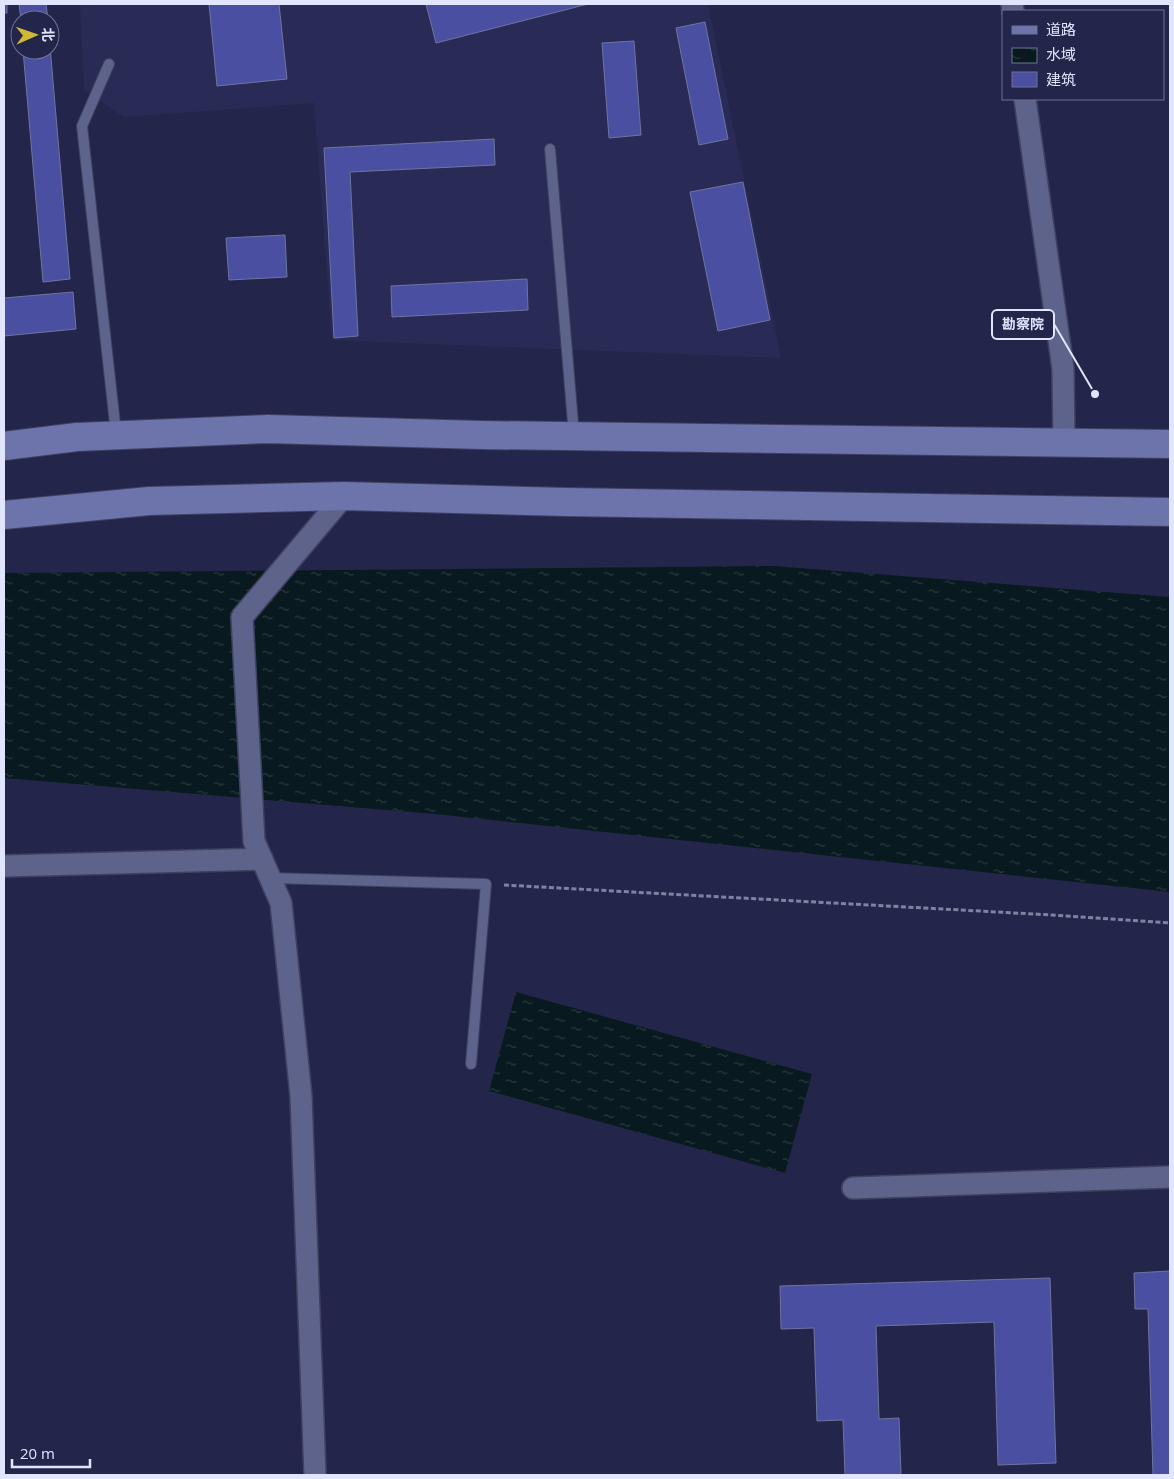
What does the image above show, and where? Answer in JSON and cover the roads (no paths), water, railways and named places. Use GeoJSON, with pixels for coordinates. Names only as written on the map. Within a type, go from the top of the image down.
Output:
{"type":"FeatureCollection","features":[{"type":"Feature","properties":{"kind":"main road"},"geometry":{"type":"LineString","coordinates":[[4,446],[77,437],[268,429],[574,436],[1170,444]]}},
{"type":"Feature","properties":{"kind":"main road"},"geometry":{"type":"LineString","coordinates":[[4,515],[149,501],[344,496],[567,502],[1170,512]]}},
{"type":"Feature","properties":{"kind":"street"},"geometry":{"type":"LineString","coordinates":[[1025,100],[1063,369],[1064,443]]}},
{"type":"Feature","properties":{"kind":"street"},"geometry":{"type":"LineString","coordinates":[[315,1475],[301,1096],[281,903],[262,859],[242,617],[344,496]]}},
{"type":"Feature","properties":{"kind":"street"},"geometry":{"type":"LineString","coordinates":[[4,866],[262,859]]}},
{"type":"Feature","properties":{"kind":"street"},"geometry":{"type":"LineString","coordinates":[[853,1188],[1170,1177]]}},
{"type":"Feature","properties":{"kind":"lane"},"geometry":{"type":"LineString","coordinates":[[109,64],[82,126],[116,435]]}},
{"type":"Feature","properties":{"kind":"lane"},"geometry":{"type":"LineString","coordinates":[[550,149],[574,436]]}},
{"type":"Feature","properties":{"kind":"lane"},"geometry":{"type":"LineString","coordinates":[[262,859],[486,884],[471,1064]]}},
{"type":"Feature","properties":{"kind":"water"},"geometry":{"type":"Polygon","coordinates":[[[774,566],[1170,597],[1170,892],[435,814],[4,778],[4,573],[774,566]]]}},
{"type":"Feature","properties":{"kind":"water"},"geometry":{"type":"Polygon","coordinates":[[[516,992],[812,1074],[785,1173],[489,1091],[516,992]]]}},
{"type":"Feature","properties":{"kind":"place","name":"勘察院"},"geometry":{"type":"Point","coordinates":[1095,394]}}]}
